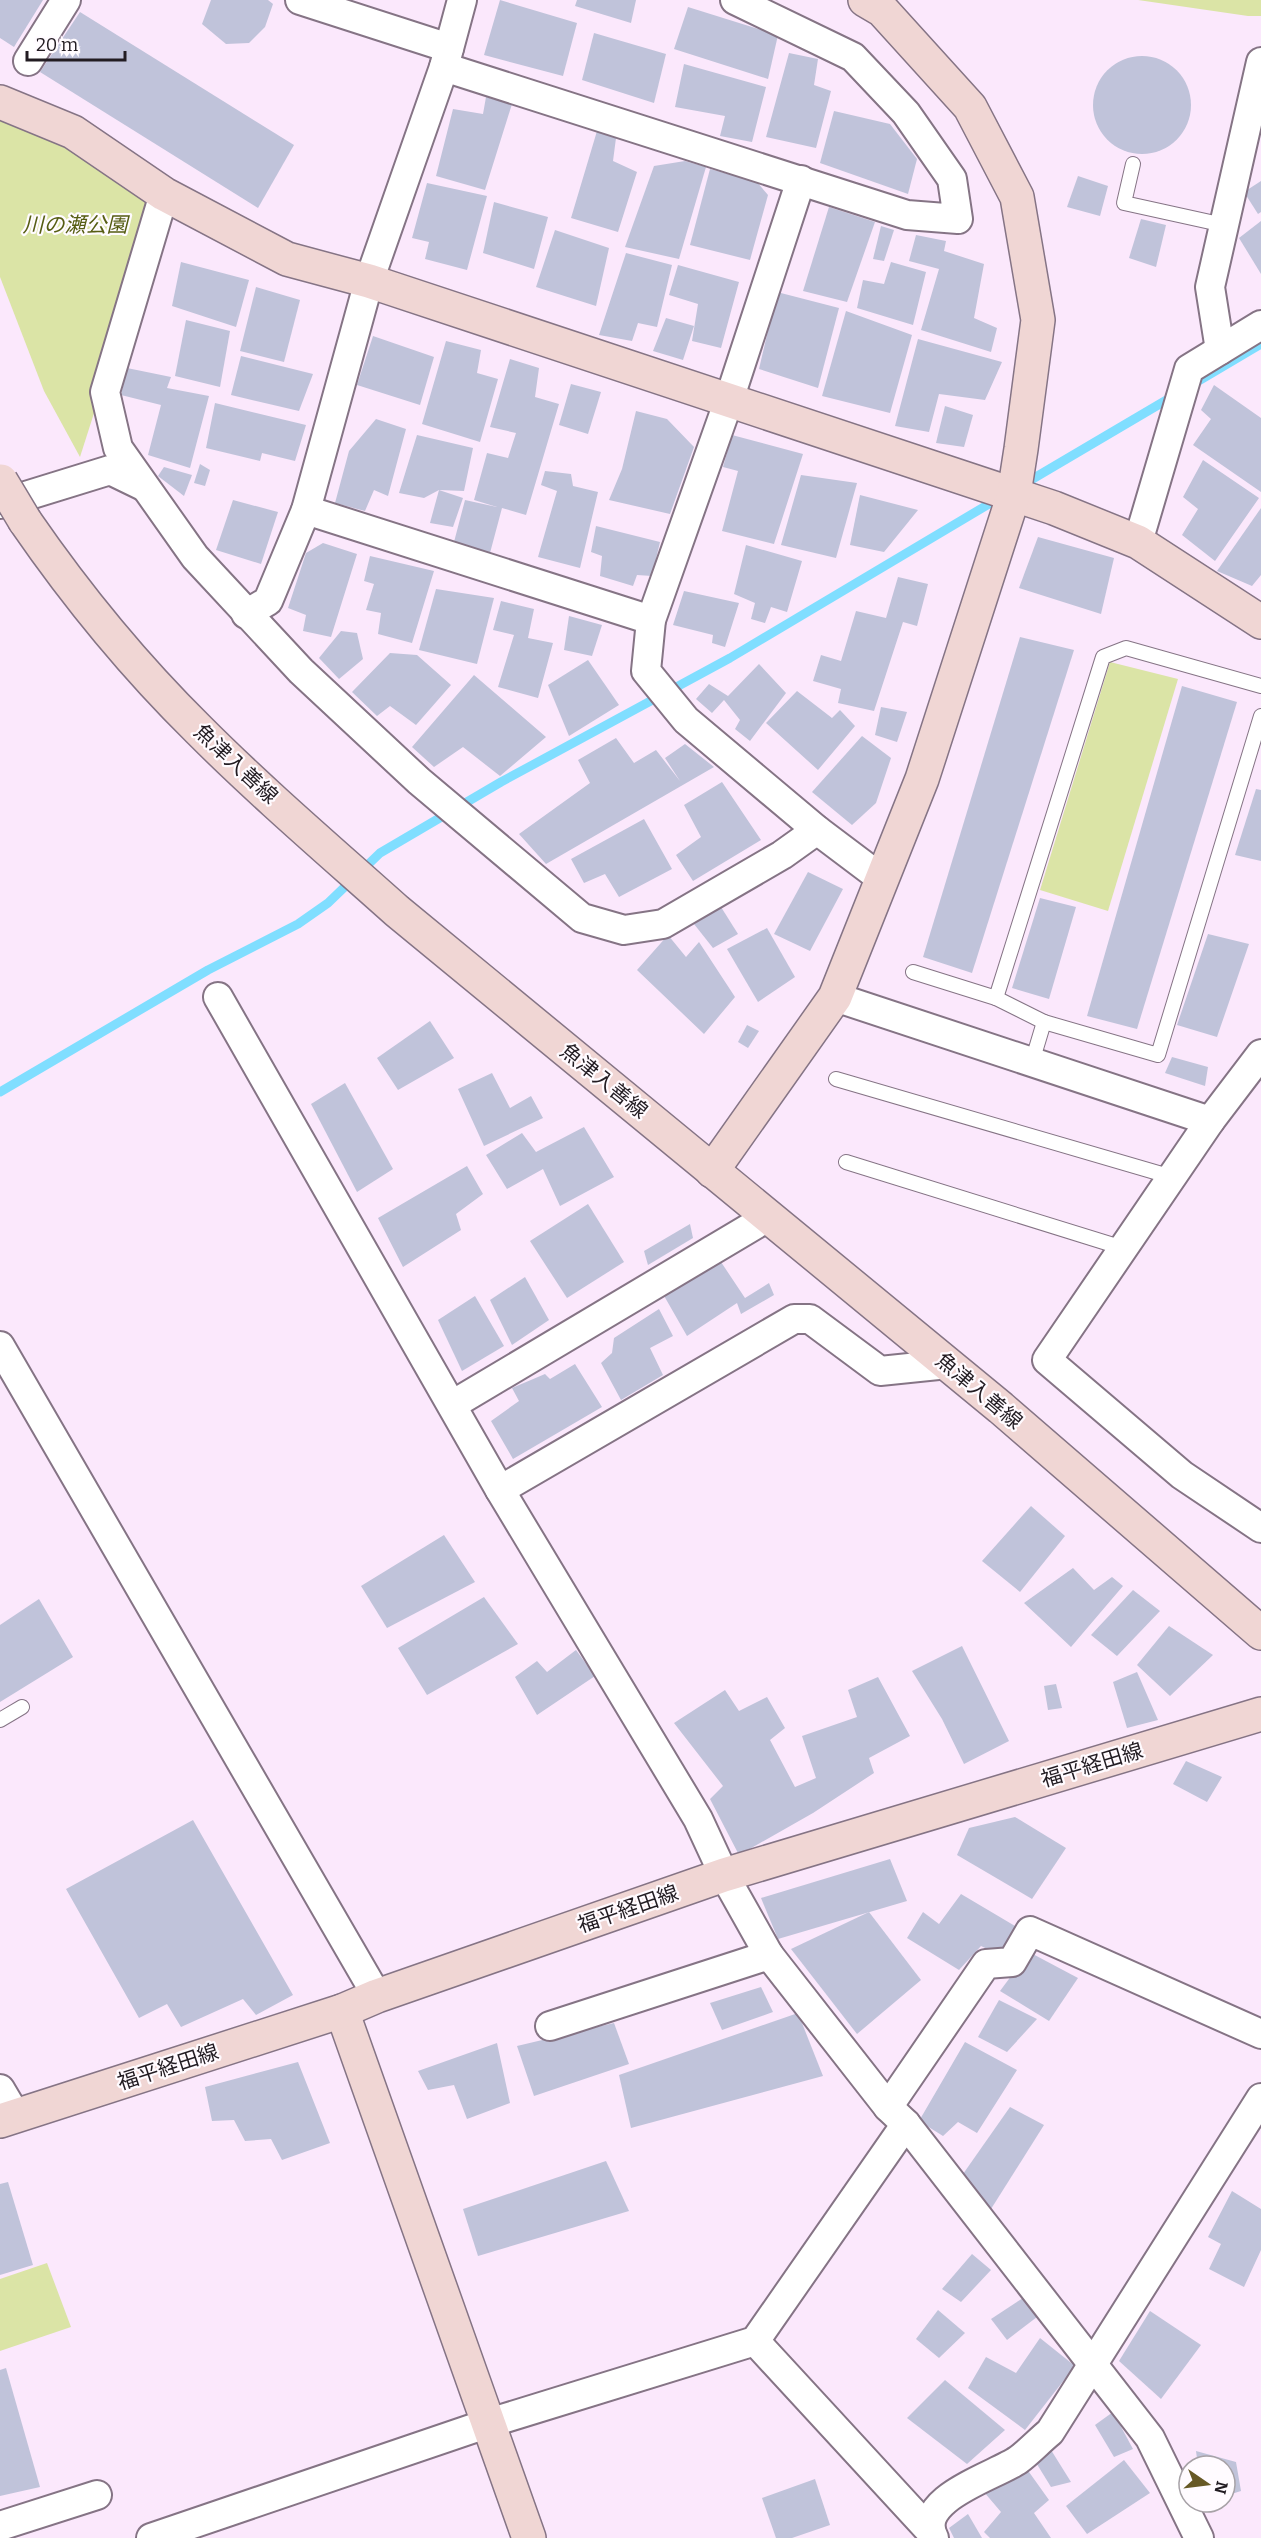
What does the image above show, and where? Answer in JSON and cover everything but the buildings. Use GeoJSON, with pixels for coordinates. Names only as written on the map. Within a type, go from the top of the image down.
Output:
{"type":"FeatureCollection","features":[{"type":"Feature","properties":{"kind":"street"},"geometry":{"type":"LineString","coordinates":[[28,61],[66,0]]}},
{"type":"Feature","properties":{"kind":"street"},"geometry":{"type":"LineString","coordinates":[[300,0],[446,58],[801,180],[907,214],[958,219],[952,179],[906,113],[853,57],[735,0]]}},
{"type":"Feature","properties":{"kind":"street"},"geometry":{"type":"LineString","coordinates":[[246,614],[268,601],[306,510],[369,281],[446,58],[462,0]]}},
{"type":"Feature","properties":{"kind":"street"},"geometry":{"type":"LineString","coordinates":[[712,1171],[835,997],[922,779],[1014,494],[1038,320],[1017,197],[970,106],[882,10],[865,0]]}},
{"type":"Feature","properties":{"kind":"street"},"geometry":{"type":"LineString","coordinates":[[1220,350],[1210,287],[1261,62]]}},
{"type":"Feature","properties":{"kind":"street"},"geometry":{"type":"LineString","coordinates":[[0,102],[73,132],[164,194],[287,260],[369,281],[1014,494],[1138,542],[1261,622]]}},
{"type":"Feature","properties":{"kind":"street"},"geometry":{"type":"LineString","coordinates":[[801,180],[729,400],[651,620],[646,671],[686,720],[817,830],[882,879]]}},
{"type":"Feature","properties":{"kind":"street"},"geometry":{"type":"LineString","coordinates":[[164,194],[105,392],[118,448],[195,557],[301,671],[419,781],[582,918],[624,930],[663,924],[782,855],[817,830]]}},
{"type":"Feature","properties":{"kind":"street"},"geometry":{"type":"LineString","coordinates":[[1138,542],[1189,369],[1261,325]]}},
{"type":"Feature","properties":{"kind":"street"},"geometry":{"type":"LineString","coordinates":[[6,496],[110,470],[145,486]]}},
{"type":"Feature","properties":{"kind":"street","name":"魚津入善線"},"geometry":{"type":"LineString","coordinates":[[6,496],[97,618],[198,729],[321,843],[397,911],[948,1364],[1261,1633]]}},
{"type":"Feature","properties":{"kind":"street"},"geometry":{"type":"LineString","coordinates":[[306,510],[651,620]]}},
{"type":"Feature","properties":{"kind":"street"},"geometry":{"type":"LineString","coordinates":[[218,997],[500,1490],[698,1819],[724,1875],[769,1955],[1150,2438],[1198,2538]]}},
{"type":"Feature","properties":{"kind":"street"},"geometry":{"type":"LineString","coordinates":[[835,997],[1210,1121]]}},
{"type":"Feature","properties":{"kind":"street"},"geometry":{"type":"LineString","coordinates":[[1258,1064],[1210,1121],[1047,1360],[1182,1475],[1261,1528]]}},
{"type":"Feature","properties":{"kind":"street"},"geometry":{"type":"LineString","coordinates":[[452,1405],[768,1217]]}},
{"type":"Feature","properties":{"kind":"street"},"geometry":{"type":"LineString","coordinates":[[500,1490],[794,1319],[810,1318],[880,1371],[948,1364]]}},
{"type":"Feature","properties":{"kind":"street"},"geometry":{"type":"LineString","coordinates":[[0,1346],[377,1996]]}},
{"type":"Feature","properties":{"kind":"street","name":"福平経田線"},"geometry":{"type":"LineString","coordinates":[[5,2109],[342,2011],[377,1996],[724,1875],[1261,1714]]}},
{"type":"Feature","properties":{"kind":"street"},"geometry":{"type":"LineString","coordinates":[[151,2538],[489,2423],[755,2341],[897,2116],[986,1964],[1012,1962],[1030,1931],[1261,2034]]}},
{"type":"Feature","properties":{"kind":"street"},"geometry":{"type":"LineString","coordinates":[[549,2026],[769,1955]]}},
{"type":"Feature","properties":{"kind":"street"},"geometry":{"type":"LineString","coordinates":[[342,2011],[529,2538]]}},
{"type":"Feature","properties":{"kind":"street"},"geometry":{"type":"LineString","coordinates":[[932,2535],[932,2516],[943,2500],[1017,2460],[1050,2432],[1261,2098]]}},
{"type":"Feature","properties":{"kind":"street"},"geometry":{"type":"LineString","coordinates":[[755,2341],[932,2535]]}},
{"type":"Feature","properties":{"kind":"street"},"geometry":{"type":"LineString","coordinates":[[0,2526],[98,2495]]}},
{"type":"Feature","properties":{"kind":"lane"},"geometry":{"type":"LineString","coordinates":[[1133,164],[1124,203],[1224,225]]}},
{"type":"Feature","properties":{"kind":"lane"},"geometry":{"type":"LineString","coordinates":[[996,998],[1103,657],[1126,648],[1261,686]]}},
{"type":"Feature","properties":{"kind":"lane"},"geometry":{"type":"LineString","coordinates":[[913,972],[996,998],[1044,1022],[1158,1055],[1261,716]]}},
{"type":"Feature","properties":{"kind":"lane"},"geometry":{"type":"LineString","coordinates":[[1032,1062],[1044,1022]]}},
{"type":"Feature","properties":{"kind":"lane"},"geometry":{"type":"LineString","coordinates":[[836,1079],[1172,1177]]}},
{"type":"Feature","properties":{"kind":"lane"},"geometry":{"type":"LineString","coordinates":[[846,1162],[1124,1248]]}},
{"type":"Feature","properties":{"kind":"lane"},"geometry":{"type":"LineString","coordinates":[[0,1719],[22,1707]]}},
{"type":"Feature","properties":{"kind":"green space"},"geometry":{"type":"Polygon","coordinates":[[[1138,0],[1261,0],[1261,16],[1248,16],[1138,0]]]}},
{"type":"Feature","properties":{"kind":"green space","name":"川の瀬公園"},"geometry":{"type":"Polygon","coordinates":[[[0,102],[164,194],[80,457],[44,391],[0,277],[0,102]]]}},
{"type":"Feature","properties":{"kind":"green space"},"geometry":{"type":"Polygon","coordinates":[[[1110,662],[1178,679],[1108,911],[1040,890],[1110,662]]]}},
{"type":"Feature","properties":{"kind":"green space"},"geometry":{"type":"Polygon","coordinates":[[[47,2263],[71,2327],[0,2351],[0,2279],[47,2263]]]}},
{"type":"Feature","properties":{"kind":"waterway"},"geometry":{"type":"LineString","coordinates":[[1192,385],[1261,344]]}},
{"type":"Feature","properties":{"kind":"waterway"},"geometry":{"type":"LineString","coordinates":[[1024,484],[1175,395]]}},
{"type":"Feature","properties":{"kind":"waterway"},"geometry":{"type":"LineString","coordinates":[[0,1092],[208,970],[298,924],[328,903],[380,853],[501,782],[730,658],[999,498]]}}]}
